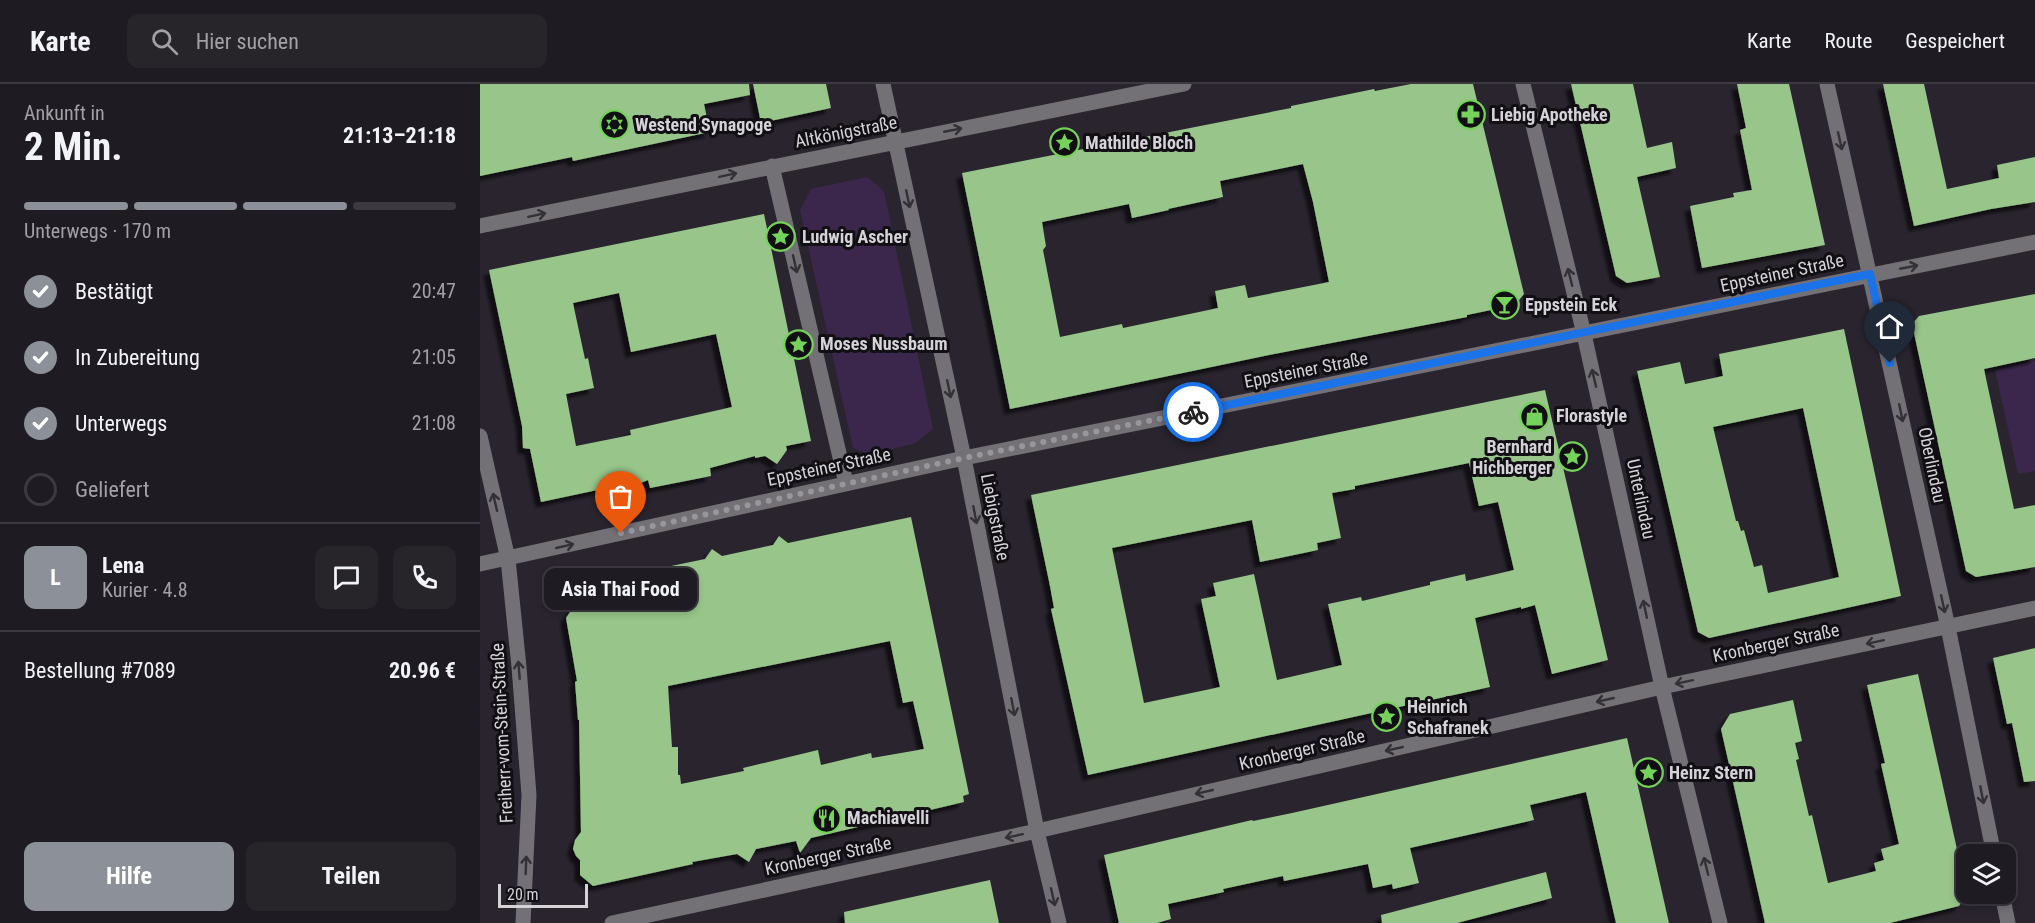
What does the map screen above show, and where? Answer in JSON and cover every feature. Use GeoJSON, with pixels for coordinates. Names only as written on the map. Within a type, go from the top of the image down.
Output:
{"type":"FeatureCollection","features":[{"type":"Feature","properties":{"kind":"street","name":"Liebigstraße"},"geometry":{"type":"LineString","coordinates":[[883,84],[964,458],[1037,831],[1059,923]]}},
{"type":"Feature","properties":{"kind":"street","name":"Altkönigstraße"},"geometry":{"type":"LineString","coordinates":[[480,226],[1184,84]]}},
{"type":"Feature","properties":{"kind":"street","name":"Unterlindau"},"geometry":{"type":"LineString","coordinates":[[1523,84],[1584,334],[1662,687],[1720,923]]}},
{"type":"Feature","properties":{"kind":"street","name":"Oberlindau"},"geometry":{"type":"LineString","coordinates":[[1827,84],[1948,627],[1992,844]]}},
{"type":"Feature","properties":{"kind":"street"},"geometry":{"type":"LineString","coordinates":[[772,166],[846,483]]}},
{"type":"Feature","properties":{"kind":"street","name":"Eppsteiner Straße"},"geometry":{"type":"LineString","coordinates":[[480,564],[964,458],[2035,242]]}},
{"type":"Feature","properties":{"kind":"street","name":"Freiherr-vom-Stein-Straße"},"geometry":{"type":"LineString","coordinates":[[480,436],[508,558],[529,795],[523,923]]}},
{"type":"Feature","properties":{"kind":"street","name":"Kronberger Straße"},"geometry":{"type":"LineString","coordinates":[[612,923],[1037,831],[1662,687],[2035,608]]}},
{"type":"Feature","properties":{"kind":"street"},"geometry":{"type":"LineString","coordinates":[[2004,904],[2008,923]]}},
{"type":"Feature","properties":{"kind":"shaded area"},"geometry":{"type":"Polygon","coordinates":[[[867,177],[884,191],[933,429],[915,443],[871,455],[853,448],[800,210],[811,189],[867,177]]]}},
{"type":"Feature","properties":{"kind":"shaded area"},"geometry":{"type":"Polygon","coordinates":[[[2035,361],[2035,471],[2018,474],[1995,370],[2035,361]]]}},
{"type":"Feature","properties":{"kind":"building","name":"Westend Synagoge"},"geometry":{"type":"Polygon","coordinates":[[[480,84],[749,84],[750,95],[704,104],[710,132],[573,161],[572,157],[480,176],[480,84]]]}},
{"type":"Feature","properties":{"kind":"building"},"geometry":{"type":"Polygon","coordinates":[[[753,84],[826,84],[831,108],[761,123],[753,84]]]}},
{"type":"Feature","properties":{"kind":"building"},"geometry":{"type":"Polygon","coordinates":[[[1411,84],[1473,84],[1524,294],[1515,305],[1467,315],[1467,317],[1269,355],[1010,409],[962,173],[1291,108],[1291,106],[1374,89],[1375,91],[1411,84]],[[1303,164],[1220,181],[1223,197],[1169,210],[1132,218],[1129,204],[1042,222],[1046,246],[1043,250],[1060,337],[1122,324],[1123,328],[1218,308],[1215,291],[1245,285],[1248,298],[1329,282],[1303,164]]]}},
{"type":"Feature","properties":{"kind":"building"},"geometry":{"type":"Polygon","coordinates":[[[1571,84],[1633,84],[1647,148],[1672,142],[1676,168],[1637,177],[1660,277],[1627,283],[1616,276],[1571,84]]]}},
{"type":"Feature","properties":{"kind":"building"},"geometry":{"type":"Polygon","coordinates":[[[1737,84],[1789,84],[1825,245],[1702,268],[1690,206],[1734,197],[1733,193],[1752,190],[1740,130],[1746,128],[1737,84]]]}},
{"type":"Feature","properties":{"kind":"building"},"geometry":{"type":"Polygon","coordinates":[[[1883,84],[1924,84],[1947,189],[1999,178],[1997,165],[2035,157],[2035,202],[1914,226],[1883,84]]]}},
{"type":"Feature","properties":{"kind":"building"},"geometry":{"type":"Polygon","coordinates":[[[764,214],[811,441],[786,446],[787,450],[777,464],[765,456],[755,458],[755,456],[710,468],[711,476],[650,488],[648,480],[624,490],[621,485],[541,502],[530,449],[523,448],[522,426],[489,270],[764,214]],[[619,293],[573,303],[594,388],[566,394],[576,446],[631,435],[630,430],[732,407],[716,334],[631,352],[619,293]]]}},
{"type":"Feature","properties":{"kind":"building"},"geometry":{"type":"Polygon","coordinates":[[[2035,294],[2035,358],[1984,369],[2014,509],[2035,505],[2035,567],[1976,577],[1966,571],[1912,324],[1919,316],[2035,294]]]}},
{"type":"Feature","properties":{"kind":"building"},"geometry":{"type":"Polygon","coordinates":[[[1844,329],[1901,596],[1709,638],[1698,632],[1637,371],[1680,362],[1685,384],[1723,376],[1719,354],[1844,329]],[[1803,408],[1713,427],[1736,521],[1741,531],[1744,530],[1754,567],[1762,565],[1768,593],[1839,577],[1803,408]]]}},
{"type":"Feature","properties":{"kind":"building"},"geometry":{"type":"Polygon","coordinates":[[[1545,390],[1608,660],[1552,674],[1535,605],[1521,609],[1521,607],[1475,618],[1490,687],[1088,775],[1051,609],[1054,608],[1031,495],[1545,390]],[[1469,463],[1355,486],[1355,489],[1332,493],[1341,538],[1317,543],[1318,550],[1260,562],[1252,520],[1112,548],[1144,703],[1220,687],[1201,599],[1216,596],[1213,583],[1254,574],[1277,680],[1342,665],[1328,604],[1361,597],[1362,601],[1465,574],[1466,581],[1514,570],[1498,502],[1479,506],[1469,463]]]}},
{"type":"Feature","properties":{"kind":"building"},"geometry":{"type":"Polygon","coordinates":[[[911,517],[969,794],[963,796],[964,802],[811,838],[800,853],[796,841],[756,849],[749,862],[737,854],[692,862],[693,864],[593,886],[580,875],[580,860],[573,849],[575,840],[581,832],[579,720],[575,682],[577,681],[566,618],[589,583],[705,559],[712,549],[722,556],[773,545],[779,536],[788,543],[911,517]],[[890,641],[668,686],[672,747],[678,747],[678,775],[680,775],[681,784],[744,771],[743,768],[818,750],[821,765],[871,753],[872,758],[924,749],[913,701],[903,703],[890,641]]]}},
{"type":"Feature","properties":{"kind":"building"},"geometry":{"type":"Polygon","coordinates":[[[2035,648],[2035,781],[2024,782],[2012,723],[2007,724],[1993,658],[2035,648]]]}},
{"type":"Feature","properties":{"kind":"building"},"geometry":{"type":"Polygon","coordinates":[[[1918,674],[1956,845],[1956,904],[1960,904],[1890,923],[1765,923],[1721,729],[1730,714],[1793,700],[1802,741],[1795,743],[1799,759],[1796,760],[1828,883],[1876,871],[1874,863],[1884,860],[1881,849],[1899,844],[1881,764],[1885,763],[1867,685],[1918,674]]]}},
{"type":"Feature","properties":{"kind":"building"},"geometry":{"type":"Polygon","coordinates":[[[1627,738],[1669,923],[1616,923],[1586,792],[1530,805],[1534,820],[1410,848],[1419,883],[1393,889],[1392,884],[1373,888],[1368,864],[1284,881],[1283,876],[1223,889],[1224,892],[1168,904],[1171,919],[1157,923],[1119,923],[1104,855],[1252,820],[1627,738]]]}},
{"type":"Feature","properties":{"kind":"building"},"geometry":{"type":"Polygon","coordinates":[[[1546,872],[1552,898],[1457,923],[1382,923],[1381,915],[1546,872]]]}},
{"type":"Feature","properties":{"kind":"building"},"geometry":{"type":"Polygon","coordinates":[[[990,880],[999,923],[845,923],[844,912],[990,880]]]}},
{"type":"Feature","properties":{"kind":"way so far"},"geometry":{"type":"LineString","coordinates":[[621,533],[964,458],[1193,412]]}},
{"type":"Feature","properties":{"kind":"place","name":"Liebig Apotheke"},"geometry":{"type":"Point","coordinates":[1470,115]}},
{"type":"Feature","properties":{"kind":"place","name":"Westend Synagoge"},"geometry":{"type":"Point","coordinates":[614,125]}},
{"type":"Feature","properties":{"kind":"place","name":"Mathilde Bloch"},"geometry":{"type":"Point","coordinates":[1064,143]}},
{"type":"Feature","properties":{"kind":"place","name":"Ludwig Ascher"},"geometry":{"type":"Point","coordinates":[781,237]}},
{"type":"Feature","properties":{"kind":"place","name":"Eppstein Eck"},"geometry":{"type":"Point","coordinates":[1504,305]}},
{"type":"Feature","properties":{"kind":"place","name":"Moses Nussbaum"},"geometry":{"type":"Point","coordinates":[799,344]}},
{"type":"Feature","properties":{"kind":"place","name":"Florastyle"},"geometry":{"type":"Point","coordinates":[1535,416]}},
{"type":"Feature","properties":{"kind":"place","name":"Bernhard Hichberger"},"geometry":{"type":"Point","coordinates":[1573,457]}},
{"type":"Feature","properties":{"kind":"place","name":"Asia Thai Food"},"geometry":{"type":"Point","coordinates":[621,533]}},
{"type":"Feature","properties":{"kind":"place","name":"Heinrich Schafranek"},"geometry":{"type":"Point","coordinates":[1386,717]}},
{"type":"Feature","properties":{"kind":"place","name":"Heinz Stern"},"geometry":{"type":"Point","coordinates":[1648,773]}},
{"type":"Feature","properties":{"kind":"place","name":"Machiavelli"},"geometry":{"type":"Point","coordinates":[826,818]}},
{"type":"Feature","properties":{"kind":"route"},"geometry":{"type":"LineString","coordinates":[[1193,412],[1870,274],[1890,363]]}}]}
